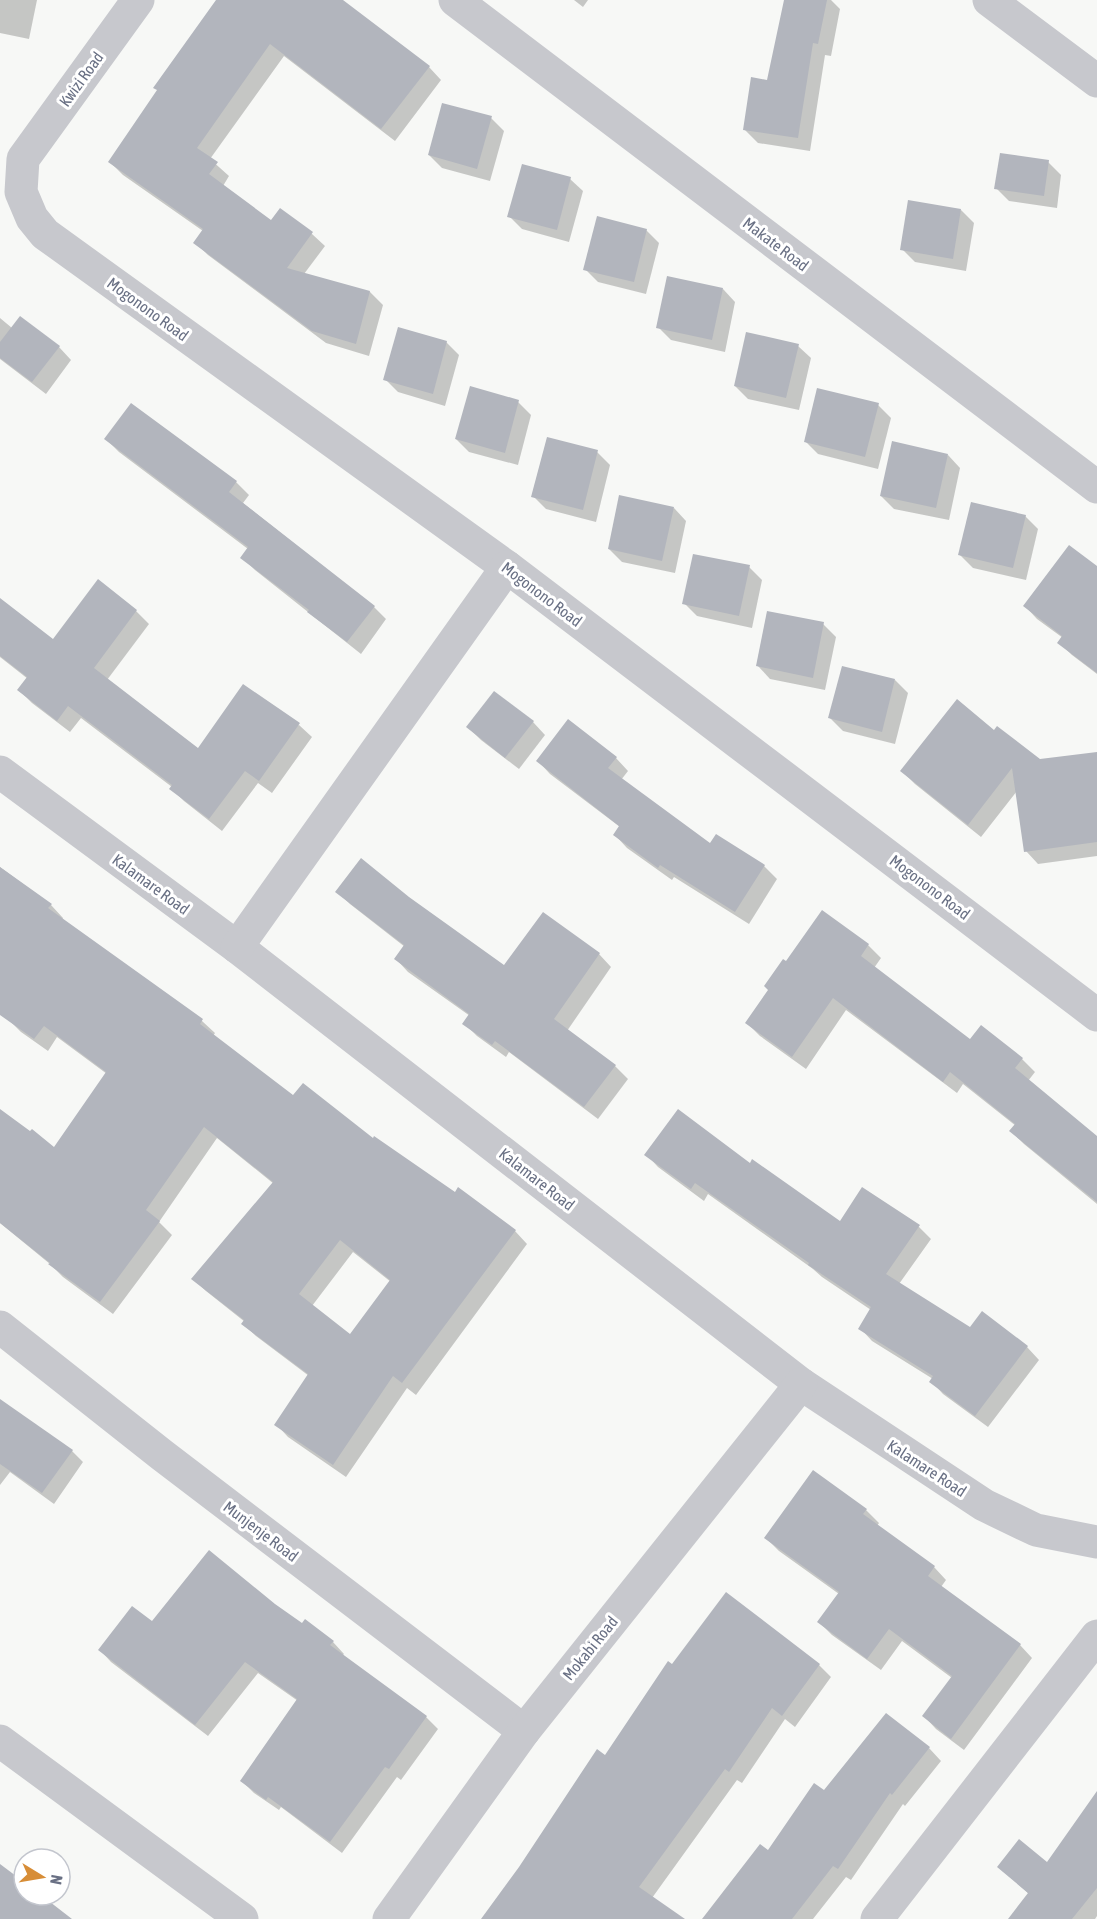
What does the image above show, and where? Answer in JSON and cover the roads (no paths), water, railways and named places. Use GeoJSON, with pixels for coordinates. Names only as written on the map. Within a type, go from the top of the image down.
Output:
{"type":"FeatureCollection","features":[{"type":"Feature","properties":{"kind":"street","name":"Kwizi Road"},"geometry":{"type":"LineString","coordinates":[[23,159],[138,0]]}},
{"type":"Feature","properties":{"kind":"street","name":"Makate Road"},"geometry":{"type":"LineString","coordinates":[[455,0],[1097,487]]}},
{"type":"Feature","properties":{"kind":"street"},"geometry":{"type":"LineString","coordinates":[[989,0],[1097,81]]}},
{"type":"Feature","properties":{"kind":"street","name":"Mogonono Road"},"geometry":{"type":"LineString","coordinates":[[23,159],[21,192],[32,218],[45,234],[507,567],[1095,1008]]}},
{"type":"Feature","properties":{"kind":"street"},"geometry":{"type":"LineString","coordinates":[[237,947],[507,567]]}},
{"type":"Feature","properties":{"kind":"street","name":"Kalamare Road"},"geometry":{"type":"LineString","coordinates":[[0,772],[237,947],[801,1384],[984,1505],[1036,1530],[1097,1542]]}},
{"type":"Feature","properties":{"kind":"street","name":"Munjenje Road"},"geometry":{"type":"LineString","coordinates":[[0,1327],[162,1455],[524,1731]]}},
{"type":"Feature","properties":{"kind":"street","name":"Mokabi Road"},"geometry":{"type":"LineString","coordinates":[[388,1919],[524,1731],[801,1384]]}},
{"type":"Feature","properties":{"kind":"street"},"geometry":{"type":"LineString","coordinates":[[877,1919],[1097,1636]]}},
{"type":"Feature","properties":{"kind":"street"},"geometry":{"type":"LineString","coordinates":[[0,1741],[242,1919]]}}]}
